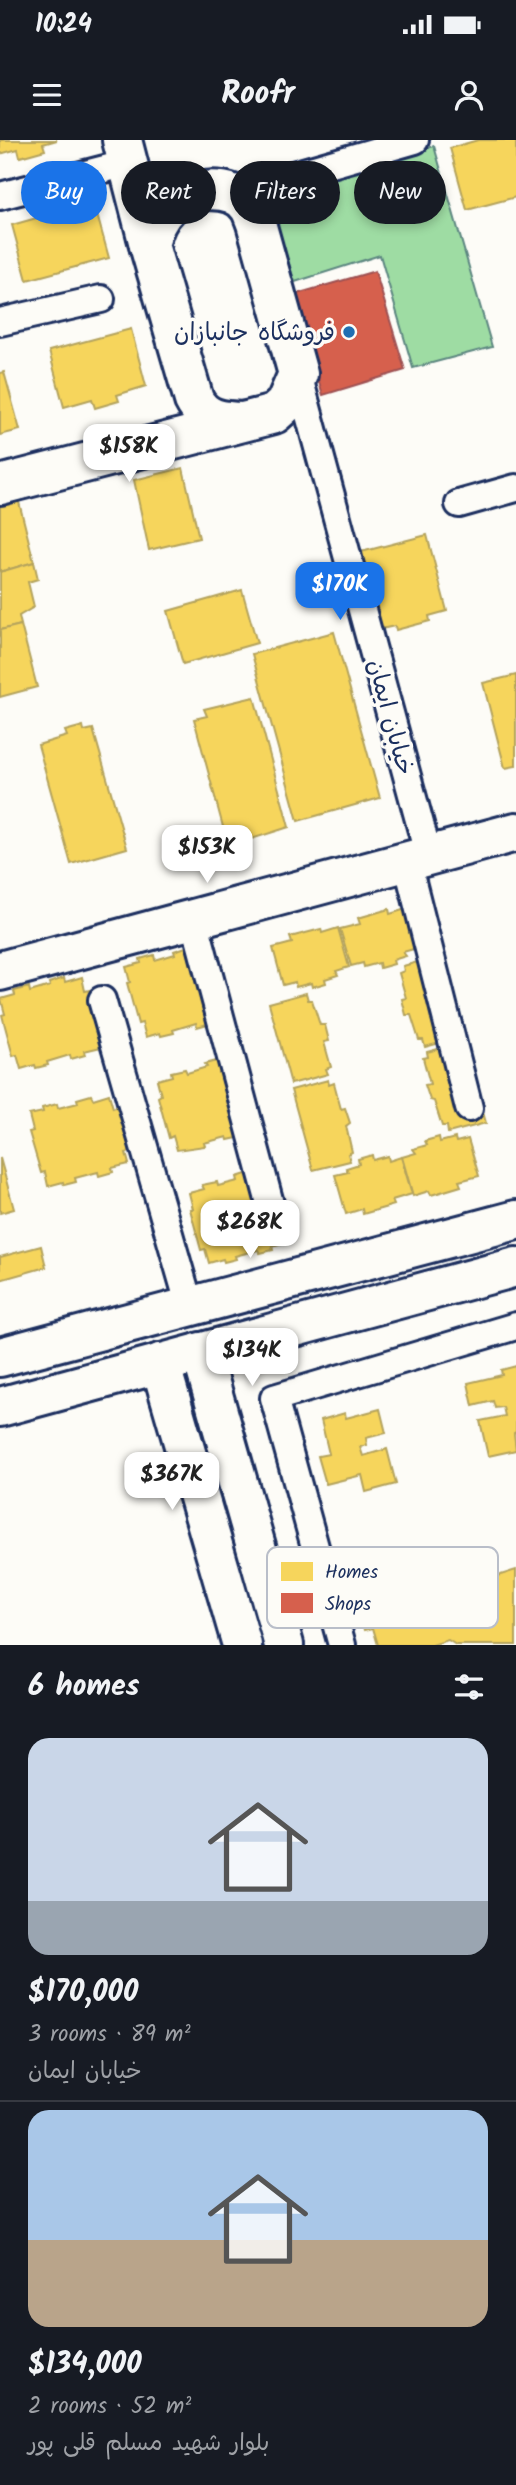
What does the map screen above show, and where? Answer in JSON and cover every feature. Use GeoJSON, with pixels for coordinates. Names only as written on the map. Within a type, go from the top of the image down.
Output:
{"type":"FeatureCollection","features":[{"type":"Feature","properties":{"kind":"street"},"geometry":{"type":"LineString","coordinates":[[340,161],[415,140]]}},
{"type":"Feature","properties":{"kind":"street"},"geometry":{"type":"LineString","coordinates":[[0,196],[125,152],[149,245],[194,400],[200,411],[227,421],[275,418]]}},
{"type":"Feature","properties":{"kind":"street"},"geometry":{"type":"LineString","coordinates":[[149,245],[156,220],[170,204],[189,194],[212,190],[230,193]]}},
{"type":"Feature","properties":{"kind":"street"},"geometry":{"type":"LineString","coordinates":[[0,485],[275,418],[285,404],[298,374],[256,224]]}},
{"type":"Feature","properties":{"kind":"street"},"geometry":{"type":"LineString","coordinates":[[2,314],[101,299]]}},
{"type":"Feature","properties":{"kind":"street"},"geometry":{"type":"LineString","coordinates":[[150,448],[172,436],[184,424],[192,412],[194,400]]}},
{"type":"Feature","properties":{"kind":"street","name":"خیابان ایمان"},"geometry":{"type":"LineString","coordinates":[[275,418],[418,859],[469,1108]]}},
{"type":"Feature","properties":{"kind":"street"},"geometry":{"type":"LineString","coordinates":[[459,504],[516,488]]}},
{"type":"Feature","properties":{"kind":"street"},"geometry":{"type":"LineString","coordinates":[[0,971],[516,832]]}},
{"type":"Feature","properties":{"kind":"street"},"geometry":{"type":"LineString","coordinates":[[194,919],[276,1226]]}},
{"type":"Feature","properties":{"kind":"street"},"geometry":{"type":"LineString","coordinates":[[102,1000],[190,1307]]}},
{"type":"Feature","properties":{"kind":"street"},"geometry":{"type":"LineString","coordinates":[[0,1357],[516,1220]]}},
{"type":"Feature","properties":{"kind":"street"},"geometry":{"type":"LineString","coordinates":[[0,1407],[516,1266]]}},
{"type":"Feature","properties":{"kind":"street"},"geometry":{"type":"LineString","coordinates":[[315,1547],[274,1398],[516,1326]]}},
{"type":"Feature","properties":{"kind":"street"},"geometry":{"type":"LineString","coordinates":[[201,1352],[267,1585]]}},
{"type":"Feature","properties":{"kind":"street"},"geometry":{"type":"LineString","coordinates":[[160,1363],[242,1645]]}},
{"type":"Feature","properties":{"kind":"street"},"geometry":{"type":"LineString","coordinates":[[279,1628],[284,1645]]}},
{"type":"Feature","properties":{"kind":"street"},"geometry":{"type":"LineString","coordinates":[[337,1628],[342,1645]]}},
{"type":"Feature","properties":{"kind":"green space"},"geometry":{"type":"Polygon","coordinates":[[[434,146],[438,161],[386,161],[434,146]]]}},
{"type":"Feature","properties":{"kind":"green space"},"geometry":{"type":"Polygon","coordinates":[[[354,171],[354,224],[446,224],[446,188],[492,347],[413,368],[380,255],[295,282],[276,224],[340,224],[340,175],[354,171]]]}},
{"type":"Feature","properties":{"kind":"building: Homes"},"geometry":{"type":"Polygon","coordinates":[[[0,140],[57,140],[43,144],[45,150],[20,157],[18,149],[0,154],[0,140]]]}},
{"type":"Feature","properties":{"kind":"building: Homes"},"geometry":{"type":"Polygon","coordinates":[[[478,140],[516,140],[516,197],[467,210],[450,148],[478,140]]]}},
{"type":"Feature","properties":{"kind":"building: Homes"},"geometry":{"type":"Polygon","coordinates":[[[21,222],[100,224],[109,258],[27,280],[12,225],[21,222]]]}},
{"type":"Feature","properties":{"kind":"building: Homes"},"geometry":{"type":"Polygon","coordinates":[[[131,329],[146,386],[117,395],[119,401],[95,408],[92,399],[64,407],[49,351],[131,329]]]}},
{"type":"Feature","properties":{"kind":"building: Homes"},"geometry":{"type":"Polygon","coordinates":[[[4,372],[20,430],[0,435],[0,373],[4,372]]]}},
{"type":"Feature","properties":{"kind":"building: Homes"},"geometry":{"type":"Polygon","coordinates":[[[183,468],[199,538],[149,550],[134,480],[183,468]]]}},
{"type":"Feature","properties":{"kind":"building: Homes"},"geometry":{"type":"Polygon","coordinates":[[[18,498],[34,562],[0,572],[0,503],[18,498]]]}},
{"type":"Feature","properties":{"kind":"building: Homes"},"geometry":{"type":"Polygon","coordinates":[[[427,535],[447,611],[429,616],[430,621],[396,630],[395,626],[381,629],[361,552],[427,535]]]}},
{"type":"Feature","properties":{"kind":"building: Homes"},"geometry":{"type":"Polygon","coordinates":[[[34,562],[38,579],[28,582],[34,607],[19,616],[21,625],[0,630],[0,572],[34,562]]]}},
{"type":"Feature","properties":{"kind":"building: Homes"},"geometry":{"type":"Polygon","coordinates":[[[242,590],[257,643],[183,664],[168,611],[242,590]]]}},
{"type":"Feature","properties":{"kind":"building: Homes"},"geometry":{"type":"Polygon","coordinates":[[[21,625],[37,687],[0,697],[0,630],[21,625]]]}},
{"type":"Feature","properties":{"kind":"building: Homes"},"geometry":{"type":"Polygon","coordinates":[[[334,632],[380,798],[298,821],[252,654],[334,632]]]}},
{"type":"Feature","properties":{"kind":"building: Homes"},"geometry":{"type":"Polygon","coordinates":[[[516,675],[516,766],[505,768],[483,683],[516,675]]]}},
{"type":"Feature","properties":{"kind":"building: Homes"},"geometry":{"type":"Polygon","coordinates":[[[254,697],[289,827],[242,842],[240,834],[226,838],[194,719],[207,716],[204,709],[254,697]]]}},
{"type":"Feature","properties":{"kind":"building: Homes"},"geometry":{"type":"Polygon","coordinates":[[[83,726],[84,731],[93,729],[127,848],[71,864],[38,745],[67,736],[65,731],[83,726]]]}},
{"type":"Feature","properties":{"kind":"building: Homes"},"geometry":{"type":"Polygon","coordinates":[[[389,909],[390,914],[406,909],[417,948],[403,952],[406,956],[393,960],[394,964],[380,968],[379,963],[364,967],[363,963],[351,966],[340,929],[360,924],[358,918],[389,909]]]}},
{"type":"Feature","properties":{"kind":"building: Homes"},"geometry":{"type":"Polygon","coordinates":[[[338,928],[349,967],[336,971],[338,975],[325,979],[326,983],[312,987],[311,983],[296,987],[295,982],[283,985],[273,948],[292,943],[290,937],[321,929],[322,933],[338,928]]]}},
{"type":"Feature","properties":{"kind":"building: Homes"},"geometry":{"type":"Polygon","coordinates":[[[189,946],[211,1023],[197,1027],[196,1023],[173,1030],[174,1033],[146,1037],[142,1023],[138,1024],[127,983],[130,982],[126,967],[141,963],[140,959],[154,955],[155,960],[175,954],[174,951],[189,946]]]}},
{"type":"Feature","properties":{"kind":"building: Homes"},"geometry":{"type":"Polygon","coordinates":[[[440,956],[462,1037],[425,1047],[423,1040],[419,1040],[411,1015],[406,1015],[402,999],[406,998],[399,973],[404,971],[403,966],[440,956]]]}},
{"type":"Feature","properties":{"kind":"building: Homes"},"geometry":{"type":"Polygon","coordinates":[[[82,977],[85,991],[90,990],[102,1035],[98,1036],[101,1047],[84,1051],[85,1055],[71,1059],[70,1055],[47,1062],[48,1065],[21,1069],[17,1055],[13,1056],[2,1015],[5,1014],[1,999],[15,995],[14,991],[29,987],[30,992],[64,978],[65,982],[82,977]]]}},
{"type":"Feature","properties":{"kind":"building: Homes"},"geometry":{"type":"Polygon","coordinates":[[[306,993],[308,1000],[312,1000],[320,1025],[325,1025],[329,1041],[324,1042],[331,1067],[326,1069],[328,1074],[291,1084],[269,1003],[306,993]]]}},
{"type":"Feature","properties":{"kind":"building: Homes"},"geometry":{"type":"Polygon","coordinates":[[[464,1042],[486,1123],[448,1133],[447,1126],[442,1126],[434,1101],[430,1100],[425,1085],[430,1084],[423,1058],[428,1057],[427,1052],[464,1042]]]}},
{"type":"Feature","properties":{"kind":"building: Homes"},"geometry":{"type":"Polygon","coordinates":[[[220,1060],[242,1137],[228,1140],[227,1137],[204,1143],[205,1146],[177,1150],[173,1136],[169,1138],[158,1097],[161,1095],[157,1080],[172,1076],[171,1072],[185,1069],[187,1073],[220,1060]]]}},
{"type":"Feature","properties":{"kind":"building: Homes"},"geometry":{"type":"Polygon","coordinates":[[[328,1080],[329,1085],[334,1083],[341,1109],[345,1108],[350,1123],[346,1126],[352,1152],[348,1154],[350,1161],[313,1170],[291,1090],[328,1080]]]}},
{"type":"Feature","properties":{"kind":"building: Homes"},"geometry":{"type":"Polygon","coordinates":[[[109,1094],[113,1108],[118,1106],[130,1152],[126,1153],[129,1164],[112,1168],[113,1172],[99,1176],[98,1172],[75,1178],[76,1182],[48,1186],[45,1172],[41,1173],[29,1132],[33,1131],[29,1115],[43,1112],[42,1108],[57,1104],[58,1108],[78,1103],[77,1099],[91,1095],[93,1099],[109,1094]]]}},
{"type":"Feature","properties":{"kind":"building: Homes"},"geometry":{"type":"Polygon","coordinates":[[[439,1137],[440,1142],[455,1138],[456,1142],[468,1139],[479,1176],[459,1181],[461,1186],[431,1195],[429,1191],[413,1196],[402,1157],[416,1153],[413,1149],[427,1145],[425,1141],[439,1137]]]}},
{"type":"Feature","properties":{"kind":"building: Homes"},"geometry":{"type":"Polygon","coordinates":[[[372,1155],[373,1160],[388,1156],[389,1161],[401,1157],[412,1194],[392,1200],[394,1205],[363,1214],[362,1209],[346,1214],[335,1175],[348,1172],[346,1168],[359,1164],[358,1159],[372,1155]]]}},
{"type":"Feature","properties":{"kind":"building: Homes"},"geometry":{"type":"Polygon","coordinates":[[[0,1158],[14,1209],[0,1213],[0,1158]]]}},
{"type":"Feature","properties":{"kind":"building: Homes"},"geometry":{"type":"Polygon","coordinates":[[[252,1172],[278,1184],[290,1229],[286,1230],[289,1241],[272,1246],[273,1250],[260,1253],[258,1250],[235,1256],[236,1259],[209,1263],[205,1249],[201,1250],[190,1209],[193,1209],[189,1193],[204,1189],[202,1185],[217,1182],[218,1186],[238,1181],[237,1177],[252,1172]]]}},
{"type":"Feature","properties":{"kind":"building: Homes"},"geometry":{"type":"Polygon","coordinates":[[[41,1246],[46,1267],[0,1280],[0,1257],[41,1246]]]}},
{"type":"Feature","properties":{"kind":"building: Homes"},"geometry":{"type":"Polygon","coordinates":[[[516,1366],[516,1450],[488,1456],[480,1421],[505,1416],[503,1407],[495,1408],[493,1401],[473,1406],[468,1383],[502,1375],[501,1370],[516,1366]]]}},
{"type":"Feature","properties":{"kind":"building: Homes"},"geometry":{"type":"Polygon","coordinates":[[[380,1409],[386,1433],[366,1438],[367,1445],[360,1447],[363,1456],[387,1449],[396,1484],[366,1492],[362,1475],[326,1484],[318,1456],[329,1454],[321,1420],[345,1413],[346,1418],[380,1409]]]}},
{"type":"Feature","properties":{"kind":"building: Homes"},"geometry":{"type":"Polygon","coordinates":[[[516,1570],[516,1645],[456,1645],[448,1640],[432,1645],[378,1645],[373,1628],[498,1628],[498,1576],[516,1570]]]}},
{"type":"Feature","properties":{"kind":"building: Shops","name":"فروشگاه جانبازان"},"geometry":{"type":"Polygon","coordinates":[[[375,271],[405,370],[323,395],[293,295],[375,271]]]}},
{"type":"Feature","properties":{"kind":"place","name":"فروشگاه جانبازان"},"geometry":{"type":"Point","coordinates":[349,332]}}]}
